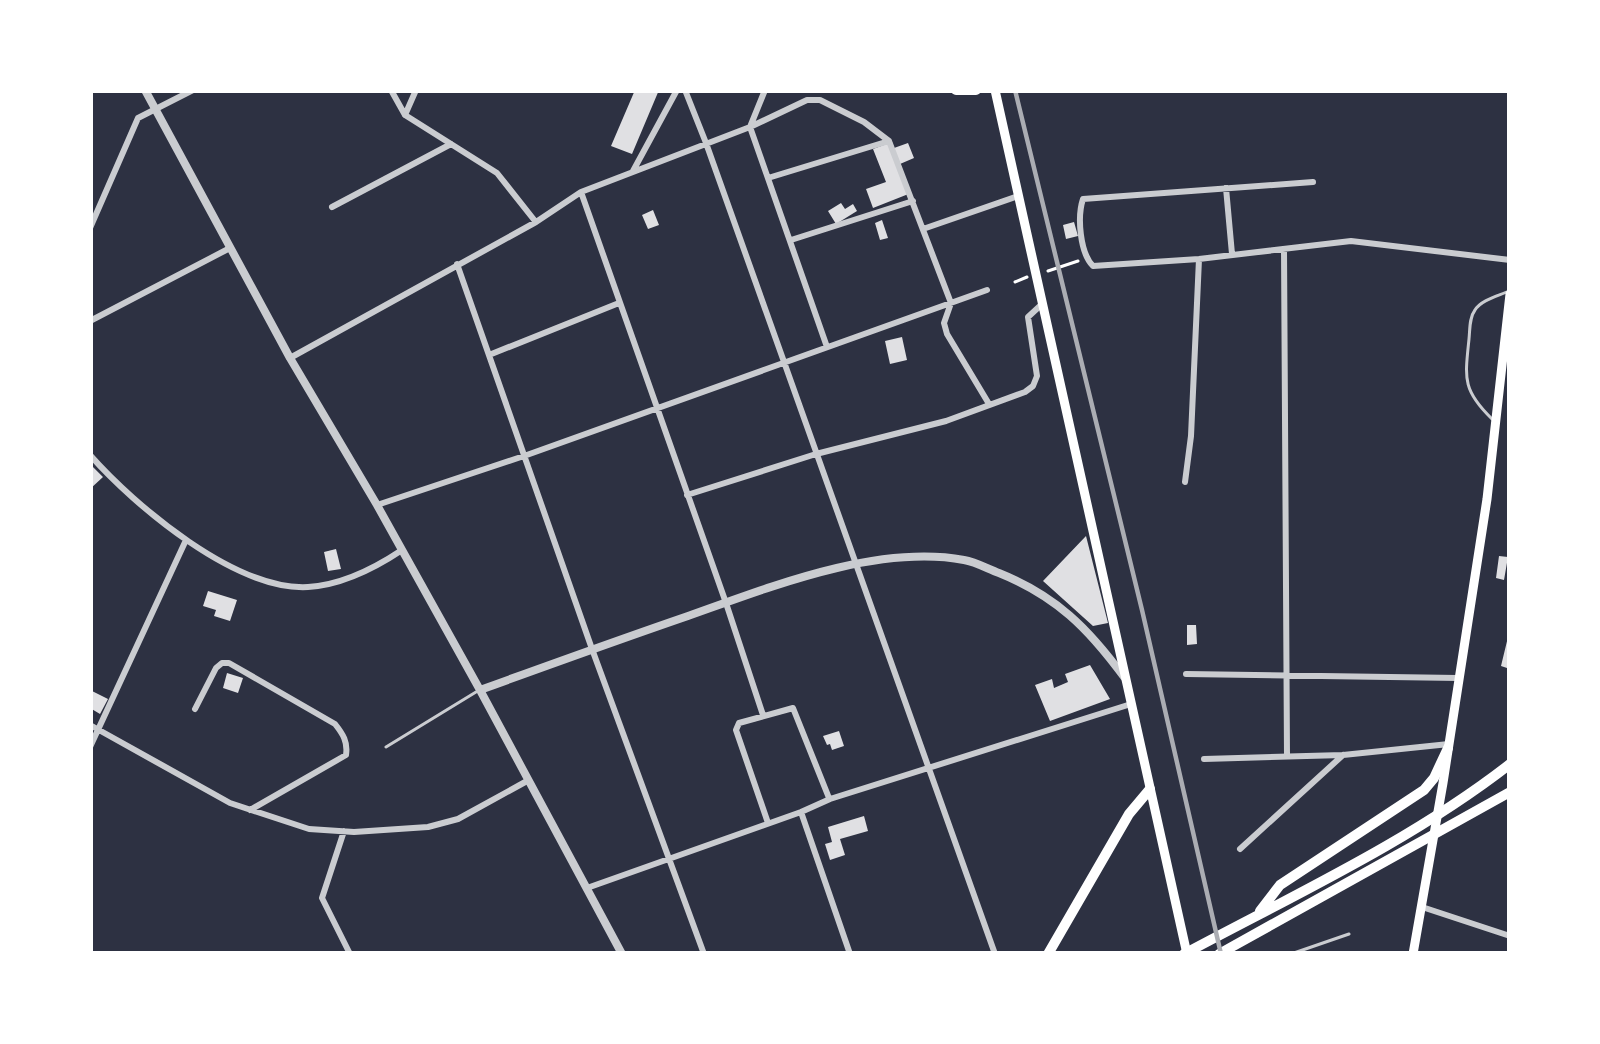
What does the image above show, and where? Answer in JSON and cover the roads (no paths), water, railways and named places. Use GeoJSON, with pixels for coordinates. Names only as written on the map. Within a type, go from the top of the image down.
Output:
{"type":"FeatureCollection","features":[{"type":"Feature","properties":{"kind":"main road"},"geometry":{"type":"LineString","coordinates":[[956,90],[976,90]]}},
{"type":"Feature","properties":{"kind":"main road"},"geometry":{"type":"LineString","coordinates":[[995,90],[1186,954],[1467,797],[1510,767]]}},
{"type":"Feature","properties":{"kind":"main road"},"geometry":{"type":"LineString","coordinates":[[1413,954],[1497,424],[1510,292]]}},
{"type":"Feature","properties":{"kind":"main road"},"geometry":{"type":"LineString","coordinates":[[1258,914],[1286,881],[1428,786],[1448,746]]}},
{"type":"Feature","properties":{"kind":"main road"},"geometry":{"type":"LineString","coordinates":[[1048,954],[1129,814],[1150,789]]}},
{"type":"Feature","properties":{"kind":"main road"},"geometry":{"type":"LineString","coordinates":[[1219,954],[1510,792]]}},
{"type":"Feature","properties":{"kind":"street"},"geometry":{"type":"LineString","coordinates":[[145,90],[622,954]]}},
{"type":"Feature","properties":{"kind":"street"},"geometry":{"type":"LineString","coordinates":[[90,228],[138,118],[193,90]]}},
{"type":"Feature","properties":{"kind":"street"},"geometry":{"type":"LineString","coordinates":[[391,90],[405,115],[497,173],[536,222]]}},
{"type":"Feature","properties":{"kind":"street"},"geometry":{"type":"LineString","coordinates":[[405,115],[416,90]]}},
{"type":"Feature","properties":{"kind":"street"},"geometry":{"type":"LineString","coordinates":[[765,90],[750,127],[827,347]]}},
{"type":"Feature","properties":{"kind":"street"},"geometry":{"type":"LineString","coordinates":[[675,92],[706,143],[995,954]]}},
{"type":"Feature","properties":{"kind":"street"},"geometry":{"type":"LineString","coordinates":[[633,172],[675,92]]}},
{"type":"Feature","properties":{"kind":"street"},"geometry":{"type":"LineString","coordinates":[[290,358],[536,222],[581,192],[808,100],[820,100],[889,140],[951,303],[944,323],[947,334],[988,404]]}},
{"type":"Feature","properties":{"kind":"street"},"geometry":{"type":"LineString","coordinates":[[767,178],[889,140]]}},
{"type":"Feature","properties":{"kind":"street"},"geometry":{"type":"LineString","coordinates":[[332,207],[451,144]]}},
{"type":"Feature","properties":{"kind":"street"},"geometry":{"type":"LineString","coordinates":[[1313,182],[1083,199],[1086,260],[1093,266],[1199,259],[1351,241],[1510,260]]}},
{"type":"Feature","properties":{"kind":"street"},"geometry":{"type":"LineString","coordinates":[[1226,188],[1232,254]]}},
{"type":"Feature","properties":{"kind":"street"},"geometry":{"type":"LineString","coordinates":[[581,192],[763,716]]}},
{"type":"Feature","properties":{"kind":"street"},"geometry":{"type":"LineString","coordinates":[[923,229],[1018,196]]}},
{"type":"Feature","properties":{"kind":"street"},"geometry":{"type":"LineString","coordinates":[[90,198],[101,203]]}},
{"type":"Feature","properties":{"kind":"street"},"geometry":{"type":"LineString","coordinates":[[789,241],[913,200]]}},
{"type":"Feature","properties":{"kind":"street"},"geometry":{"type":"LineString","coordinates":[[90,321],[230,248]]}},
{"type":"Feature","properties":{"kind":"street"},"geometry":{"type":"LineString","coordinates":[[1284,249],[1287,754]]}},
{"type":"Feature","properties":{"kind":"street"},"geometry":{"type":"LineString","coordinates":[[1185,482],[1199,259]]}},
{"type":"Feature","properties":{"kind":"street"},"geometry":{"type":"LineString","coordinates":[[458,264],[704,954]]}},
{"type":"Feature","properties":{"kind":"street"},"geometry":{"type":"LineString","coordinates":[[377,505],[986,290]]}},
{"type":"Feature","properties":{"kind":"street"},"geometry":{"type":"LineString","coordinates":[[489,355],[619,303]]}},
{"type":"Feature","properties":{"kind":"street"},"geometry":{"type":"LineString","coordinates":[[687,495],[816,454],[946,421],[1025,392],[1033,386],[1036,362],[1028,316],[1042,304]]}},
{"type":"Feature","properties":{"kind":"street"},"geometry":{"type":"LineString","coordinates":[[1497,424],[1510,427]]}},
{"type":"Feature","properties":{"kind":"street"},"geometry":{"type":"LineString","coordinates":[[90,455],[186,540],[241,572],[307,587],[374,569],[402,550]]}},
{"type":"Feature","properties":{"kind":"street"},"geometry":{"type":"LineString","coordinates":[[90,747],[94,728],[186,540]]}},
{"type":"Feature","properties":{"kind":"street"},"geometry":{"type":"LineString","coordinates":[[480,690],[854,563],[919,556],[968,560],[1031,586],[1068,612],[1126,679]]}},
{"type":"Feature","properties":{"kind":"street"},"geometry":{"type":"LineString","coordinates":[[195,709],[216,668],[229,663],[335,724],[344,736],[346,755],[335,764],[250,810]]}},
{"type":"Feature","properties":{"kind":"street"},"geometry":{"type":"LineString","coordinates":[[1186,674],[1457,678]]}},
{"type":"Feature","properties":{"kind":"street"},"geometry":{"type":"LineString","coordinates":[[587,888],[830,799],[1131,704]]}},
{"type":"Feature","properties":{"kind":"street"},"geometry":{"type":"LineString","coordinates":[[768,823],[736,730],[739,723],[790,707],[795,710],[830,799]]}},
{"type":"Feature","properties":{"kind":"street"},"geometry":{"type":"LineString","coordinates":[[94,728],[230,802],[309,829],[428,827],[458,819],[527,781]]}},
{"type":"Feature","properties":{"kind":"street"},"geometry":{"type":"LineString","coordinates":[[1204,759],[1448,746]]}},
{"type":"Feature","properties":{"kind":"street"},"geometry":{"type":"LineString","coordinates":[[1240,849],[1343,755]]}},
{"type":"Feature","properties":{"kind":"street"},"geometry":{"type":"LineString","coordinates":[[801,812],[850,954]]}},
{"type":"Feature","properties":{"kind":"street"},"geometry":{"type":"LineString","coordinates":[[344,831],[322,898],[350,954]]}},
{"type":"Feature","properties":{"kind":"street"},"geometry":{"type":"LineString","coordinates":[[1422,907],[1510,936]]}},
{"type":"Feature","properties":{"kind":"lane"},"geometry":{"type":"LineString","coordinates":[[1497,424],[1474,401],[1465,372],[1475,310],[1482,302],[1510,292]]}},
{"type":"Feature","properties":{"kind":"lane"},"geometry":{"type":"LineString","coordinates":[[386,747],[480,690]]}},
{"type":"Feature","properties":{"kind":"lane"},"geometry":{"type":"LineString","coordinates":[[1292,954],[1349,934]]}},
{"type":"Feature","properties":{"kind":"railway"},"geometry":{"type":"LineString","coordinates":[[1015,90],[1221,954]]}}]}
